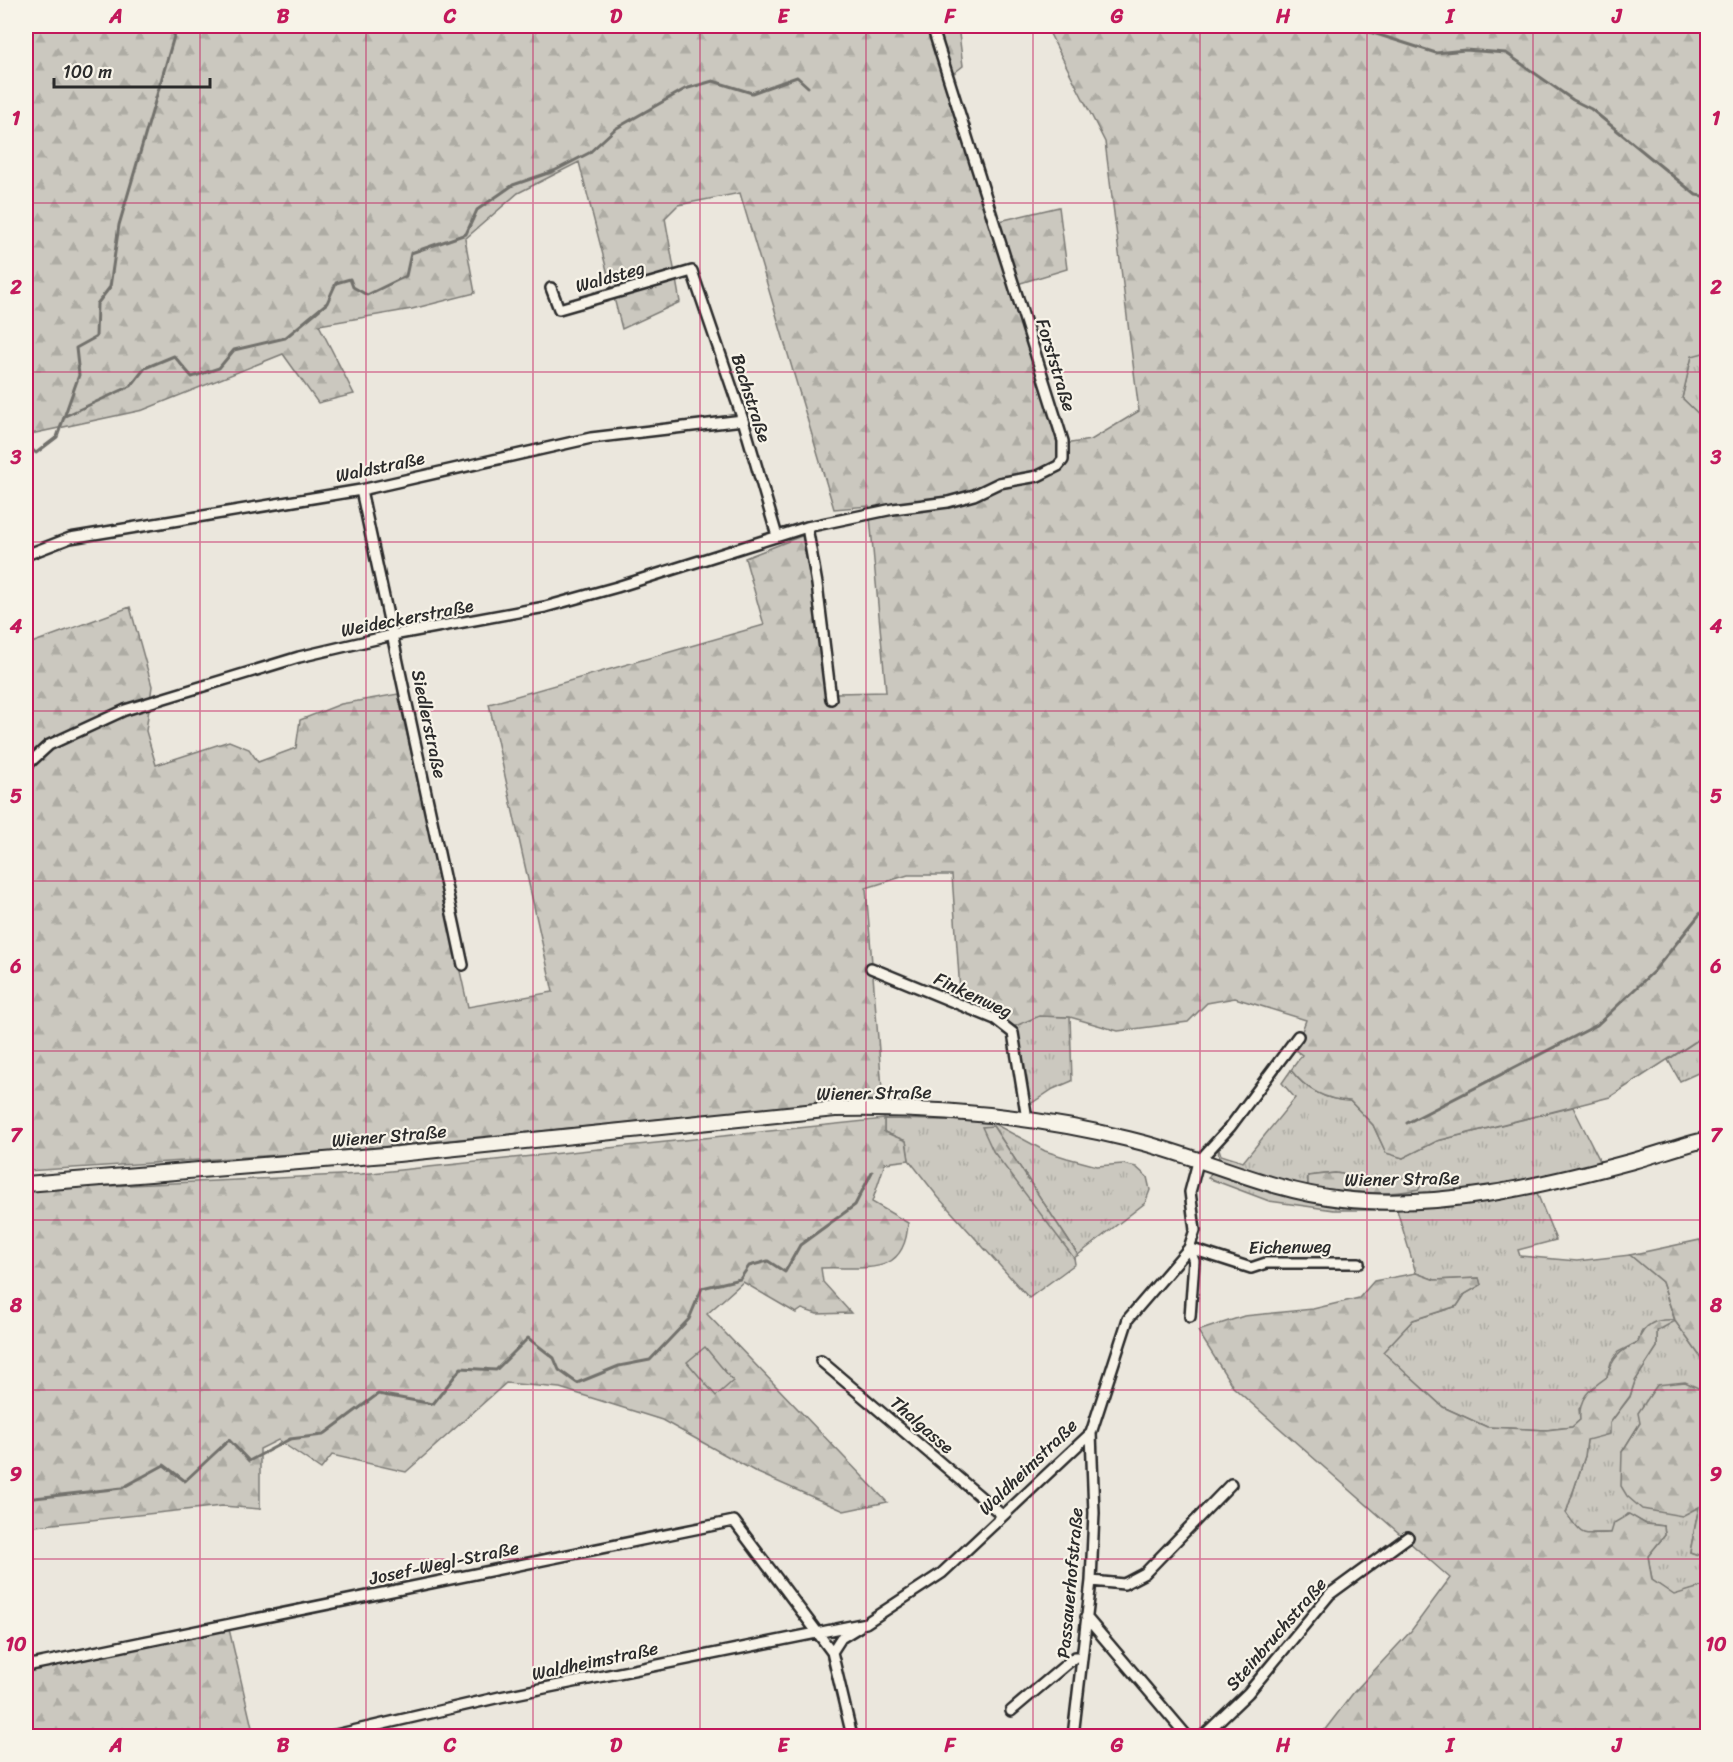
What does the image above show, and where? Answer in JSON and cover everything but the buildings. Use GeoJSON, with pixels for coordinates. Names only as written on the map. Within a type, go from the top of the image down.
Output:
{"type":"FeatureCollection","features":[{"type":"Feature","properties":{"kind":"main road","name":"Wiener Straße"},"geometry":{"type":"LineString","coordinates":[[26,1184],[398,1154],[835,1109],[893,1108],[1027,1119],[1130,1139],[1265,1184],[1303,1193],[1361,1201],[1426,1200],[1485,1193],[1564,1178],[1707,1139]]}},
{"type":"Feature","properties":{"kind":"street","name":"Forststraße"},"geometry":{"type":"LineString","coordinates":[[807,527],[893,509],[948,502],[974,495],[999,483],[1038,476],[1058,466],[1063,460],[1063,441],[932,26]]}},
{"type":"Feature","properties":{"kind":"street","name":"Waldsteg"},"geometry":{"type":"LineString","coordinates":[[551,288],[559,309],[692,271]]}},
{"type":"Feature","properties":{"kind":"street","name":"Bachstraße"},"geometry":{"type":"LineString","coordinates":[[692,271],[743,420],[777,536]]}},
{"type":"Feature","properties":{"kind":"street","name":"Waldstraße"},"geometry":{"type":"LineString","coordinates":[[26,555],[70,538],[361,490],[591,438],[743,420]]}},
{"type":"Feature","properties":{"kind":"street","name":"Siedlerstraße"},"geometry":{"type":"LineString","coordinates":[[361,490],[463,965]]}},
{"type":"Feature","properties":{"kind":"street","name":"Weideckerstraße"},"geometry":{"type":"LineString","coordinates":[[26,766],[49,746],[126,710],[299,657],[393,635],[544,607],[627,584],[807,527]]}},
{"type":"Feature","properties":{"kind":"street"},"geometry":{"type":"LineString","coordinates":[[807,527],[817,584],[831,699]]}},
{"type":"Feature","properties":{"kind":"street","name":"Finkenweg"},"geometry":{"type":"LineString","coordinates":[[871,968],[995,1019],[1013,1033],[1027,1119]]}},
{"type":"Feature","properties":{"kind":"street"},"geometry":{"type":"LineString","coordinates":[[1190,1317],[1194,1261],[1189,1248],[1195,1230],[1190,1192],[1198,1162],[1230,1127],[1298,1036]]}},
{"type":"Feature","properties":{"kind":"street","name":"Eichenweg"},"geometry":{"type":"LineString","coordinates":[[1189,1248],[1251,1268],[1266,1263],[1359,1263]]}},
{"type":"Feature","properties":{"kind":"street","name":"Waldheimstraße"},"geometry":{"type":"LineString","coordinates":[[832,1652],[841,1638],[942,1573],[1091,1433],[1128,1319],[1189,1248]]}},
{"type":"Feature","properties":{"kind":"street","name":"Thalgasse"},"geometry":{"type":"LineString","coordinates":[[821,1360],[1002,1515]]}},
{"type":"Feature","properties":{"kind":"street","name":"Passauerhofstraße"},"geometry":{"type":"LineString","coordinates":[[1073,1737],[1091,1581],[1094,1513],[1091,1433]]}},
{"type":"Feature","properties":{"kind":"street"},"geometry":{"type":"LineString","coordinates":[[1091,1581],[1125,1584],[1145,1573],[1231,1484]]}},
{"type":"Feature","properties":{"kind":"street","name":"Josef-Wegl-Straße"},"geometry":{"type":"LineString","coordinates":[[26,1666],[734,1521],[818,1632]]}},
{"type":"Feature","properties":{"kind":"street","name":"Steinbruchstraße"},"geometry":{"type":"LineString","coordinates":[[1203,1737],[1248,1693],[1330,1594],[1408,1538]]}},
{"type":"Feature","properties":{"kind":"street"},"geometry":{"type":"LineString","coordinates":[[1086,1617],[1187,1737]]}},
{"type":"Feature","properties":{"kind":"street","name":"Waldheimstraße"},"geometry":{"type":"LineString","coordinates":[[331,1737],[511,1695],[866,1623]]}},
{"type":"Feature","properties":{"kind":"street"},"geometry":{"type":"LineString","coordinates":[[818,1632],[832,1652],[852,1737]]}},
{"type":"Feature","properties":{"kind":"street"},"geometry":{"type":"LineString","coordinates":[[1011,1711],[1075,1657],[1081,1657]]}},
{"type":"Feature","properties":{"kind":"green space"},"geometry":{"type":"Polygon","coordinates":[[[26,26],[958,26],[963,66],[949,77],[995,222],[1059,207],[1067,269],[1014,285],[1064,444],[1091,440],[1139,411],[1105,142],[1046,26],[1707,26],[1707,352],[1692,356],[1682,398],[1708,423],[1707,1034],[1610,1097],[1437,1141],[1403,1158],[1386,1153],[1373,1125],[1350,1101],[1332,1099],[1317,1093],[1291,1070],[1302,1055],[1295,1050],[1306,1020],[1235,998],[1207,1003],[1188,1022],[1118,1031],[1070,1017],[1039,1016],[1013,1027],[961,1006],[952,875],[908,875],[866,888],[883,1101],[851,1100],[340,1151],[26,1171],[26,645],[130,607],[152,686],[146,731],[156,765],[229,741],[249,749],[258,762],[296,748],[300,720],[341,704],[398,694],[468,1007],[553,992],[489,704],[764,625],[745,558],[804,535],[836,693],[886,692],[869,506],[834,509],[740,193],[678,205],[665,218],[680,302],[622,329],[579,162],[518,193],[465,239],[475,293],[412,309],[319,325],[354,394],[318,403],[283,354],[143,410],[26,435],[26,26]]]}},
{"type":"Feature","properties":{"kind":"green space"},"geometry":{"type":"Polygon","coordinates":[[[1707,352],[1707,423],[1682,398],[1692,355],[1707,352]]]}},
{"type":"Feature","properties":{"kind":"green space"},"geometry":{"type":"Polygon","coordinates":[[[1039,1016],[1070,1017],[1072,1081],[1053,1089],[1029,1105],[1013,1027],[1039,1016]]]}},
{"type":"Feature","properties":{"kind":"green space"},"geometry":{"type":"Polygon","coordinates":[[[1707,1034],[1707,1069],[1680,1081],[1668,1060],[1707,1034]]]}},
{"type":"Feature","properties":{"kind":"green space"},"geometry":{"type":"Polygon","coordinates":[[[1291,1070],[1317,1093],[1332,1099],[1350,1101],[1373,1125],[1386,1153],[1403,1158],[1437,1141],[1573,1107],[1601,1163],[1537,1193],[1556,1240],[1518,1250],[1520,1256],[1577,1261],[1630,1255],[1662,1282],[1675,1321],[1707,1366],[1707,1392],[1640,1423],[1622,1452],[1699,1506],[1690,1552],[1707,1558],[1707,1585],[1674,1596],[1652,1580],[1648,1556],[1665,1535],[1664,1526],[1646,1524],[1628,1514],[1611,1533],[1592,1533],[1587,1536],[1580,1534],[1566,1513],[1585,1456],[1587,1440],[1610,1423],[1630,1397],[1635,1381],[1657,1347],[1657,1331],[1674,1320],[1642,1330],[1638,1342],[1618,1352],[1611,1362],[1607,1377],[1579,1409],[1580,1420],[1572,1427],[1546,1430],[1487,1427],[1443,1407],[1382,1352],[1413,1320],[1457,1306],[1465,1294],[1481,1285],[1479,1278],[1435,1280],[1416,1273],[1397,1210],[1334,1210],[1269,1201],[1208,1178],[1219,1160],[1218,1146],[1221,1155],[1243,1162],[1295,1098],[1282,1083],[1291,1070]],[[1335,1173],[1308,1176],[1308,1186],[1346,1191],[1402,1193],[1410,1177],[1377,1179],[1335,1173]]]}},
{"type":"Feature","properties":{"kind":"green space"},"geometry":{"type":"Polygon","coordinates":[[[884,1119],[989,1121],[1045,1151],[1067,1158],[1097,1166],[1123,1164],[1136,1167],[1147,1177],[1150,1190],[1145,1203],[1078,1255],[993,1126],[1074,1258],[1075,1264],[1029,1298],[938,1197],[909,1160],[906,1141],[884,1132],[884,1119]]]}},
{"type":"Feature","properties":{"kind":"green space"},"geometry":{"type":"Polygon","coordinates":[[[884,1119],[884,1132],[906,1141],[909,1160],[885,1163],[872,1202],[908,1223],[905,1241],[899,1253],[890,1261],[879,1266],[821,1268],[823,1282],[851,1313],[817,1314],[802,1309],[796,1313],[743,1282],[707,1314],[887,1502],[844,1511],[758,1473],[662,1420],[560,1388],[506,1383],[406,1472],[332,1455],[321,1469],[278,1440],[260,1449],[260,1509],[222,1506],[26,1527],[26,1190],[362,1174],[884,1119]]]}},
{"type":"Feature","properties":{"kind":"green space"},"geometry":{"type":"Polygon","coordinates":[[[993,1126],[1078,1255],[1074,1258],[993,1151],[982,1127],[993,1126]]]}},
{"type":"Feature","properties":{"kind":"green space"},"geometry":{"type":"Polygon","coordinates":[[[1335,1173],[1377,1179],[1411,1177],[1421,1185],[1419,1189],[1392,1193],[1308,1186],[1308,1176],[1335,1173]]]}},
{"type":"Feature","properties":{"kind":"green space"},"geometry":{"type":"Polygon","coordinates":[[[1700,1240],[1707,1263],[1707,1282],[1701,1285],[1707,1313],[1707,1366],[1675,1321],[1657,1331],[1657,1347],[1635,1381],[1630,1396],[1610,1423],[1610,1434],[1587,1440],[1585,1456],[1566,1513],[1580,1531],[1588,1534],[1611,1533],[1614,1523],[1629,1514],[1646,1524],[1664,1526],[1665,1535],[1648,1556],[1652,1580],[1674,1595],[1707,1585],[1707,1736],[1320,1736],[1354,1692],[1411,1631],[1450,1578],[1233,1387],[1198,1331],[1244,1316],[1313,1309],[1359,1298],[1374,1281],[1416,1273],[1435,1280],[1479,1278],[1481,1285],[1465,1294],[1457,1306],[1413,1320],[1383,1352],[1443,1407],[1487,1427],[1546,1430],[1572,1427],[1580,1420],[1581,1405],[1586,1394],[1607,1377],[1611,1364],[1618,1355],[1638,1342],[1647,1326],[1662,1320],[1675,1320],[1662,1282],[1630,1255],[1700,1240]]]}},
{"type":"Feature","properties":{"kind":"green space"},"geometry":{"type":"Polygon","coordinates":[[[705,1347],[733,1381],[716,1396],[687,1362],[705,1347]]]}},
{"type":"Feature","properties":{"kind":"green space"},"geometry":{"type":"Polygon","coordinates":[[[1685,1382],[1707,1392],[1707,1558],[1690,1552],[1699,1507],[1682,1516],[1642,1509],[1627,1496],[1621,1486],[1622,1452],[1640,1423],[1638,1413],[1657,1385],[1685,1382]]]}},
{"type":"Feature","properties":{"kind":"green space"},"geometry":{"type":"Polygon","coordinates":[[[229,1629],[254,1736],[26,1736],[26,1672],[229,1629]]]}},
{"type":"Feature","properties":{"kind":"waterway"},"geometry":{"type":"LineString","coordinates":[[26,444],[36,453],[57,437],[79,375],[76,348],[96,337],[97,304],[110,287],[119,225],[177,26]]}},
{"type":"Feature","properties":{"kind":"waterway"},"geometry":{"type":"LineString","coordinates":[[1351,26],[1436,53],[1465,50],[1506,53],[1573,100],[1591,109],[1696,195],[1708,197]]}},
{"type":"Feature","properties":{"kind":"waterway"},"geometry":{"type":"LineString","coordinates":[[65,416],[131,386],[145,368],[174,356],[192,377],[219,368],[234,350],[285,338],[327,303],[336,283],[350,279],[353,287],[367,295],[406,276],[411,253],[466,234],[477,210],[513,185],[554,171],[589,153],[615,129],[685,89],[713,81],[752,93],[797,77],[808,87]]}},
{"type":"Feature","properties":{"kind":"waterway"},"geometry":{"type":"LineString","coordinates":[[1407,1123],[1597,1025],[1654,971],[1708,904]]}},
{"type":"Feature","properties":{"kind":"waterway"},"geometry":{"type":"LineString","coordinates":[[26,1499],[122,1488],[164,1465],[185,1481],[229,1440],[249,1461],[290,1439],[323,1435],[378,1394],[433,1404],[461,1368],[496,1370],[528,1338],[554,1358],[559,1370],[577,1383],[619,1366],[650,1360],[689,1319],[702,1288],[740,1279],[749,1266],[768,1261],[785,1272],[800,1245],[855,1205],[872,1172]]}}]}
